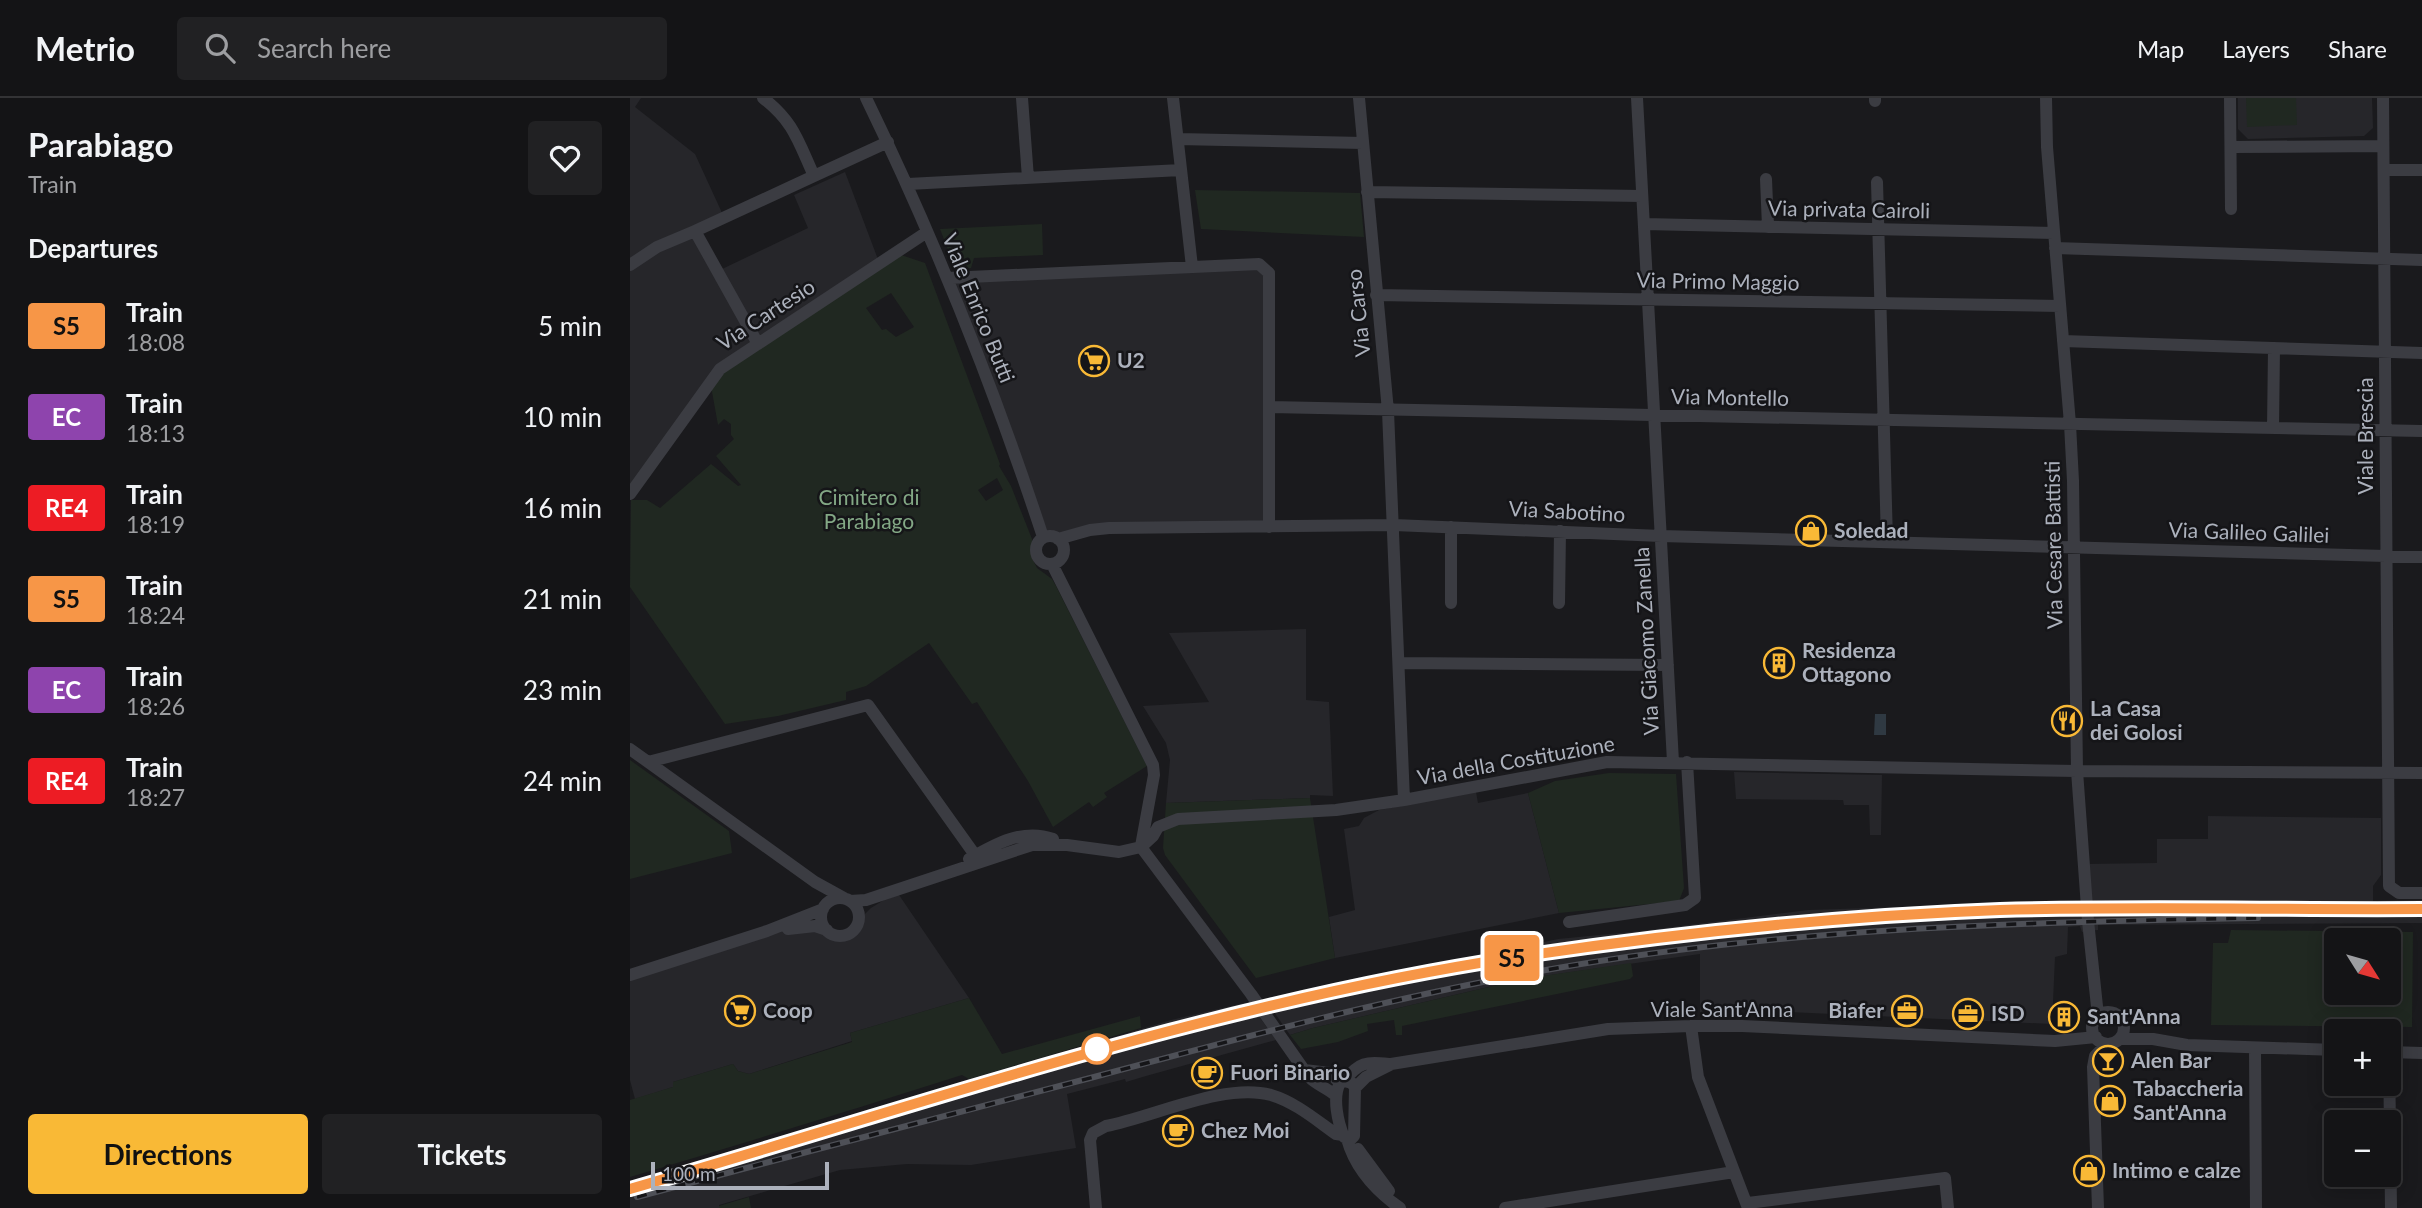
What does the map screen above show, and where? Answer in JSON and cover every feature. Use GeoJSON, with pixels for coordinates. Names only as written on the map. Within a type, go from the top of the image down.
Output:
{"type":"FeatureCollection","features":[{"type":"Feature","properties":{"kind":"street"},"geometry":{"type":"LineString","coordinates":[[762,98],[791,124],[814,176]]}},
{"type":"Feature","properties":{"kind":"street","name":"Viale Enrico Butti"},"geometry":{"type":"LineString","coordinates":[[866,98],[908,184],[947,278],[1043,537]]}},
{"type":"Feature","properties":{"kind":"street"},"geometry":{"type":"LineString","coordinates":[[1021,98],[1028,178]]}},
{"type":"Feature","properties":{"kind":"street"},"geometry":{"type":"LineString","coordinates":[[1173,98],[1192,267]]}},
{"type":"Feature","properties":{"kind":"street","name":"Via Carso"},"geometry":{"type":"LineString","coordinates":[[1359,98],[1388,411],[1404,800]]}},
{"type":"Feature","properties":{"kind":"street","name":"Via Giacomo Zanella"},"geometry":{"type":"LineString","coordinates":[[1637,98],[1673,762]]}},
{"type":"Feature","properties":{"kind":"street","name":"Via Cesare Battisti"},"geometry":{"type":"LineString","coordinates":[[2046,98],[2047,147],[2070,424],[2077,771],[2096,1018]]}},
{"type":"Feature","properties":{"kind":"street"},"geometry":{"type":"LineString","coordinates":[[2230,98],[2231,209]]}},
{"type":"Feature","properties":{"kind":"street","name":"Viale Brescia"},"geometry":{"type":"LineString","coordinates":[[2383,98],[2389,886],[2399,893],[2422,892]]}},
{"type":"Feature","properties":{"kind":"street"},"geometry":{"type":"LineString","coordinates":[[1178,139],[1363,143]]}},
{"type":"Feature","properties":{"kind":"street"},"geometry":{"type":"LineString","coordinates":[[630,265],[657,247],[888,142]]}},
{"type":"Feature","properties":{"kind":"street"},"geometry":{"type":"LineString","coordinates":[[2231,147],[2383,146]]}},
{"type":"Feature","properties":{"kind":"street"},"geometry":{"type":"LineString","coordinates":[[908,184],[1181,170]]}},
{"type":"Feature","properties":{"kind":"street"},"geometry":{"type":"LineString","coordinates":[[2384,170],[2422,170]]}},
{"type":"Feature","properties":{"kind":"street"},"geometry":{"type":"LineString","coordinates":[[1766,179],[1768,227]]}},
{"type":"Feature","properties":{"kind":"street"},"geometry":{"type":"LineString","coordinates":[[1877,182],[1888,541]]}},
{"type":"Feature","properties":{"kind":"street"},"geometry":{"type":"LineString","coordinates":[[1367,192],[1642,196]]}},
{"type":"Feature","properties":{"kind":"street","name":"Via privata Cairoli"},"geometry":{"type":"LineString","coordinates":[[1644,224],[2054,233]]}},
{"type":"Feature","properties":{"kind":"street"},"geometry":{"type":"LineString","coordinates":[[695,231],[758,344]]}},
{"type":"Feature","properties":{"kind":"street","name":"Via Cartesio"},"geometry":{"type":"LineString","coordinates":[[630,494],[720,369],[927,232]]}},
{"type":"Feature","properties":{"kind":"street"},"geometry":{"type":"LineString","coordinates":[[2055,248],[2422,260]]}},
{"type":"Feature","properties":{"kind":"street"},"geometry":{"type":"LineString","coordinates":[[947,278],[1259,264],[1269,273],[1269,527]]}},
{"type":"Feature","properties":{"kind":"street","name":"Via Primo Maggio"},"geometry":{"type":"LineString","coordinates":[[1376,295],[2060,306]]}},
{"type":"Feature","properties":{"kind":"street"},"geometry":{"type":"LineString","coordinates":[[2063,341],[2422,353]]}},
{"type":"Feature","properties":{"kind":"street"},"geometry":{"type":"LineString","coordinates":[[2273,428],[2274,348]]}},
{"type":"Feature","properties":{"kind":"street","name":"Via Montello"},"geometry":{"type":"LineString","coordinates":[[1269,407],[2422,431]]}},
{"type":"Feature","properties":{"kind":"street","name":"Via Sabotino"},"geometry":{"type":"LineString","coordinates":[[1058,538],[1109,528],[1394,525],[1661,536],[2074,547]]}},
{"type":"Feature","properties":{"kind":"street"},"geometry":{"type":"LineString","coordinates":[[1451,527],[1451,603]]}},
{"type":"Feature","properties":{"kind":"street"},"geometry":{"type":"LineString","coordinates":[[1559,603],[1560,531]]}},
{"type":"Feature","properties":{"kind":"street"},"geometry":{"type":"LineString","coordinates":[[1043,537],[1058,538],[1062,543],[1063,554],[1056,563],[1041,562],[1037,557],[1036,546],[1043,537]]}},
{"type":"Feature","properties":{"kind":"street","name":"Via Galileo Galilei"},"geometry":{"type":"LineString","coordinates":[[2074,547],[2422,557]]}},
{"type":"Feature","properties":{"kind":"street"},"geometry":{"type":"LineString","coordinates":[[1052,564],[1153,765],[1154,775],[1141,846],[1304,1070],[1320,1087],[1344,1087]]}},
{"type":"Feature","properties":{"kind":"street"},"geometry":{"type":"LineString","coordinates":[[1400,663],[1668,665]]}},
{"type":"Feature","properties":{"kind":"street"},"geometry":{"type":"LineString","coordinates":[[648,762],[868,705],[977,859]]}},
{"type":"Feature","properties":{"kind":"street"},"geometry":{"type":"LineString","coordinates":[[630,749],[814,882],[847,900],[858,911],[855,928],[845,935],[833,934],[816,926],[767,931]]}},
{"type":"Feature","properties":{"kind":"street","name":"Via della Costituzione"},"geometry":{"type":"LineString","coordinates":[[1141,846],[1153,836],[1158,827],[1178,819],[1326,811],[1404,800],[1607,762],[2077,771],[2422,773]]}},
{"type":"Feature","properties":{"kind":"street"},"geometry":{"type":"LineString","coordinates":[[1569,922],[1685,905],[1695,898],[1687,762]]}},
{"type":"Feature","properties":{"kind":"street"},"geometry":{"type":"LineString","coordinates":[[630,975],[767,931],[824,908],[832,900],[866,900],[947,874],[977,859],[1003,841],[1032,835],[1046,836],[1067,845],[1119,852],[1141,846]]}},
{"type":"Feature","properties":{"kind":"street"},"geometry":{"type":"LineString","coordinates":[[814,882],[823,894],[822,921],[827,930]]}},
{"type":"Feature","properties":{"kind":"street"},"geometry":{"type":"LineString","coordinates":[[858,919],[871,906],[894,891]]}},
{"type":"Feature","properties":{"kind":"street","name":"Via Cesare Battisti"},"geometry":{"type":"LineString","coordinates":[[2096,991],[2111,1012]]}},
{"type":"Feature","properties":{"kind":"street"},"geometry":{"type":"LineString","coordinates":[[2101,1040],[2092,1028],[2096,1018],[2111,1012],[2123,1022],[2124,1031],[2120,1039]]}},
{"type":"Feature","properties":{"kind":"street","name":"Viale Sant'Anna"},"geometry":{"type":"LineString","coordinates":[[2055,1041],[2081,1030],[2096,1018]]}},
{"type":"Feature","properties":{"kind":"street"},"geometry":{"type":"LineString","coordinates":[[2123,1022],[2153,1039]]}},
{"type":"Feature","properties":{"kind":"street"},"geometry":{"type":"LineString","coordinates":[[1691,1026],[1698,1077],[1748,1206],[1945,1178],[1948,1208]]}},
{"type":"Feature","properties":{"kind":"street","name":"Viale Sant'Anna"},"geometry":{"type":"LineString","coordinates":[[1344,1087],[1354,1068],[1361,1064],[1391,1064],[1608,1029],[1742,1026],[2055,1041],[2101,1040]]}},
{"type":"Feature","properties":{"kind":"street"},"geometry":{"type":"LineString","coordinates":[[2101,1040],[2153,1039],[2188,1045],[2324,1050]]}},
{"type":"Feature","properties":{"kind":"street"},"geometry":{"type":"LineString","coordinates":[[2098,1208],[2093,1067],[2101,1040]]}},
{"type":"Feature","properties":{"kind":"street"},"geometry":{"type":"LineString","coordinates":[[2255,1048],[2256,1208]]}},
{"type":"Feature","properties":{"kind":"street"},"geometry":{"type":"LineString","coordinates":[[2401,1052],[2422,1053]]}},
{"type":"Feature","properties":{"kind":"street"},"geometry":{"type":"LineString","coordinates":[[1344,1087],[1350,1150],[1365,1175],[1386,1199],[1399,1207]]}},
{"type":"Feature","properties":{"kind":"street"},"geometry":{"type":"LineString","coordinates":[[1344,1087],[1348,1137]]}},
{"type":"Feature","properties":{"kind":"street"},"geometry":{"type":"LineString","coordinates":[[1096,1208],[1090,1150],[1093,1133],[1185,1104],[1237,1093],[1271,1095],[1289,1102],[1336,1134],[1348,1137]]}},
{"type":"Feature","properties":{"kind":"street"},"geometry":{"type":"LineString","coordinates":[[2390,1096],[2392,1208]]}},
{"type":"Feature","properties":{"kind":"street"},"geometry":{"type":"LineString","coordinates":[[1506,1208],[1734,1172]]}},
{"type":"Feature","properties":{"kind":"shaded area"},"geometry":{"type":"Polygon","coordinates":[[[630,98],[641,98],[635,107],[695,154],[723,215],[692,229],[755,344],[719,368],[630,491],[630,98]]]}},
{"type":"Feature","properties":{"kind":"shaded area"},"geometry":{"type":"Polygon","coordinates":[[[2238,98],[2372,98],[2373,128],[2364,136],[2248,139],[2238,129],[2238,98]]]}},
{"type":"Feature","properties":{"kind":"shaded area"},"geometry":{"type":"Polygon","coordinates":[[[845,172],[879,262],[759,340],[720,270],[808,228],[794,195],[845,172]]]}},
{"type":"Feature","properties":{"kind":"shaded area"},"geometry":{"type":"Polygon","coordinates":[[[1258,267],[1266,274],[1266,525],[1059,536],[1047,534],[950,280],[1258,267]]]}},
{"type":"Feature","properties":{"kind":"shaded area"},"geometry":{"type":"Polygon","coordinates":[[[1306,629],[1306,700],[1329,702],[1333,796],[1166,803],[1170,760],[1166,743],[1143,706],[1209,702],[1169,633],[1306,629]]]}},
{"type":"Feature","properties":{"kind":"shaded area"},"geometry":{"type":"Polygon","coordinates":[[[1875,714],[1886,714],[1886,735],[1874,735],[1875,714]]]}},
{"type":"Feature","properties":{"kind":"shaded area"},"geometry":{"type":"Polygon","coordinates":[[[1734,772],[1882,775],[1881,835],[1870,835],[1869,805],[1844,805],[1843,800],[1736,799],[1734,772]]]}},
{"type":"Feature","properties":{"kind":"shaded area"},"geometry":{"type":"Polygon","coordinates":[[[1476,792],[1478,803],[1528,793],[1559,913],[1335,958],[1329,917],[1355,910],[1344,829],[1359,826],[1364,818],[1379,810],[1476,792]]]}},
{"type":"Feature","properties":{"kind":"shaded area"},"geometry":{"type":"Polygon","coordinates":[[[2208,816],[2381,818],[2381,875],[2373,886],[2373,901],[2422,900],[2422,923],[2098,925],[2098,930],[2082,932],[2080,926],[2068,927],[2067,954],[2055,957],[2052,1024],[1743,1010],[1700,1012],[1700,954],[1523,979],[1290,1035],[1267,1002],[1558,939],[1808,910],[2089,901],[2086,864],[2157,863],[2157,839],[2208,839],[2208,816]]]}},
{"type":"Feature","properties":{"kind":"shaded area"},"geometry":{"type":"Polygon","coordinates":[[[897,892],[969,998],[850,1033],[852,1041],[749,1074],[738,1071],[733,1064],[673,1082],[673,1087],[635,1099],[630,1080],[630,977],[766,933],[811,928],[838,938],[848,936],[856,930],[863,916],[871,908],[897,892]]]}},
{"type":"Feature","properties":{"kind":"shaded area"},"geometry":{"type":"Polygon","coordinates":[[[1244,1003],[1251,1005],[1276,1040],[1126,1082],[1125,1079],[1067,1094],[1076,1148],[971,1165],[907,1164],[840,1170],[719,1205],[719,1208],[630,1208],[630,1182],[1171,1020],[1244,1003]]]}},
{"type":"Feature","properties":{"kind":"green space"},"geometry":{"type":"Polygon","coordinates":[[[2246,98],[2296,98],[2297,125],[2247,127],[2246,98]]]}},
{"type":"Feature","properties":{"kind":"green space"},"geometry":{"type":"Polygon","coordinates":[[[1195,190],[1360,193],[1364,237],[1201,229],[1195,190]]]}},
{"type":"Feature","properties":{"kind":"green space"},"geometry":{"type":"Polygon","coordinates":[[[1042,224],[1043,255],[974,258],[971,268],[959,269],[954,265],[940,229],[1042,224]]]}},
{"type":"Feature","properties":{"kind":"green space","name":"Cimitero di Parabiago"},"geometry":{"type":"Polygon","coordinates":[[[901,255],[925,263],[999,466],[1011,486],[1032,539],[1032,558],[1037,568],[1052,579],[1056,586],[1147,766],[1104,793],[1107,797],[1093,807],[1089,802],[1053,827],[1028,781],[977,702],[972,704],[929,643],[866,686],[846,692],[846,700],[778,716],[725,724],[630,587],[631,500],[647,500],[660,508],[711,464],[738,486],[741,485],[716,456],[734,439],[731,435],[731,424],[724,419],[718,425],[711,386],[723,371],[901,255]],[[891,293],[866,308],[882,330],[886,329],[896,337],[914,327],[891,293]],[[997,478],[978,490],[986,501],[1003,490],[997,478]]]}},
{"type":"Feature","properties":{"kind":"green space"},"geometry":{"type":"Polygon","coordinates":[[[630,760],[729,831],[732,853],[630,879],[630,760]]]}},
{"type":"Feature","properties":{"kind":"green space"},"geometry":{"type":"Polygon","coordinates":[[[1609,773],[1676,774],[1684,888],[1679,901],[1559,913],[1528,793],[1555,781],[1609,773]]]}},
{"type":"Feature","properties":{"kind":"green space"},"geometry":{"type":"Polygon","coordinates":[[[1310,798],[1335,958],[1256,978],[1165,855],[1163,848],[1166,803],[1310,798]]]}},
{"type":"Feature","properties":{"kind":"green space"},"geometry":{"type":"Polygon","coordinates":[[[2231,930],[2324,931],[2324,1005],[2401,1005],[2401,932],[2413,932],[2412,1027],[2401,1027],[2401,1019],[2324,1019],[2324,1026],[2211,1025],[2213,943],[2228,943],[2231,930]]]}},
{"type":"Feature","properties":{"kind":"green space"},"geometry":{"type":"Polygon","coordinates":[[[1631,963],[1633,976],[1630,979],[1402,1026],[1402,1035],[1396,1035],[1394,1020],[1367,1024],[1368,1031],[1338,1042],[1301,1049],[1290,1035],[1523,979],[1631,963]]]}},
{"type":"Feature","properties":{"kind":"green space"},"geometry":{"type":"Polygon","coordinates":[[[969,998],[1002,1054],[1140,1016],[1141,1028],[969,1079],[962,1075],[630,1177],[630,1100],[673,1087],[673,1082],[733,1064],[738,1071],[749,1074],[852,1042],[850,1033],[969,998]]]}},
{"type":"Feature","properties":{"kind":"green space"},"geometry":{"type":"Polygon","coordinates":[[[749,1197],[751,1208],[719,1208],[719,1206],[749,1197]]]}},
{"type":"Feature","properties":{"kind":"railway"},"geometry":{"type":"LineString","coordinates":[[630,1189],[959,1090],[1180,1028],[1291,1000],[1404,976],[1517,957],[1637,940],[1879,916],[2106,908],[2422,909]]}},
{"type":"Feature","properties":{"kind":"railway"},"geometry":{"type":"LineString","coordinates":[[637,1197],[1263,1033],[1432,992],[1546,970],[1634,956],[1812,936],[1990,925],[2258,918]]}},
{"type":"Feature","properties":{"kind":"train","name":"S5"},"geometry":{"type":"LineString","coordinates":[[630,1189],[930,1097],[1161,1032],[1386,980],[1514,958],[1670,936],[1909,915],[2095,908],[2422,909]]}},
{"type":"Feature","properties":{"kind":"place","name":"U2"},"geometry":{"type":"Point","coordinates":[1094,361]}},
{"type":"Feature","properties":{"kind":"place","name":"Soledad"},"geometry":{"type":"Point","coordinates":[1811,531]}},
{"type":"Feature","properties":{"kind":"place","name":"Residenza Ottagono"},"geometry":{"type":"Point","coordinates":[1779,663]}},
{"type":"Feature","properties":{"kind":"place","name":"La Casa dei Golosi"},"geometry":{"type":"Point","coordinates":[2067,721]}},
{"type":"Feature","properties":{"kind":"place","name":"Coop"},"geometry":{"type":"Point","coordinates":[740,1011]}},
{"type":"Feature","properties":{"kind":"place","name":"Biafer"},"geometry":{"type":"Point","coordinates":[1907,1011]}},
{"type":"Feature","properties":{"kind":"place","name":"ISD"},"geometry":{"type":"Point","coordinates":[1968,1014]}},
{"type":"Feature","properties":{"kind":"place","name":"Sant'Anna"},"geometry":{"type":"Point","coordinates":[2064,1017]}},
{"type":"Feature","properties":{"kind":"place","name":"Alen Bar"},"geometry":{"type":"Point","coordinates":[2108,1061]}},
{"type":"Feature","properties":{"kind":"place","name":"Fuori Binario"},"geometry":{"type":"Point","coordinates":[1207,1073]}},
{"type":"Feature","properties":{"kind":"place","name":"Tabaccheria Sant'Anna"},"geometry":{"type":"Point","coordinates":[2110,1101]}},
{"type":"Feature","properties":{"kind":"place","name":"Chez Moi"},"geometry":{"type":"Point","coordinates":[1178,1131]}},
{"type":"Feature","properties":{"kind":"place","name":"Intimo e calze"},"geometry":{"type":"Point","coordinates":[2089,1171]}}]}
